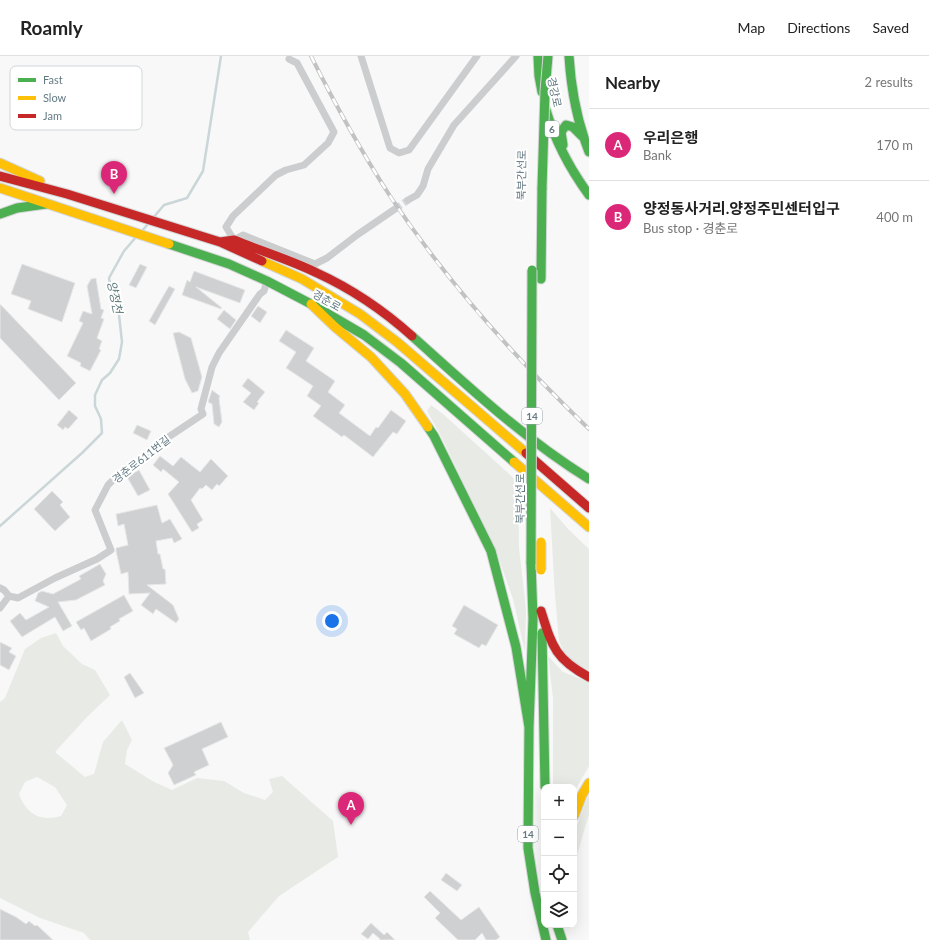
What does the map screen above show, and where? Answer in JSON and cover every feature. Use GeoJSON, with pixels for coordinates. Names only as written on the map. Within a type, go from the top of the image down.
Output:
{"type":"FeatureCollection","features":[{"type":"Feature","properties":{"kind":"main road"},"geometry":{"type":"LineString","coordinates":[[535,100],[539,56]]}},
{"type":"Feature","properties":{"kind":"main road","name":"경강로"},"geometry":{"type":"LineString","coordinates":[[539,56],[539,76],[548,121],[564,154],[589,195]]}},
{"type":"Feature","properties":{"kind":"main road","name":"북부간선로"},"geometry":{"type":"LineString","coordinates":[[546,940],[535,893],[528,848],[529,727],[533,619],[531,562],[532,270],[536,185],[548,56]]}},
{"type":"Feature","properties":{"kind":"main road","name":"경강로"},"geometry":{"type":"LineString","coordinates":[[569,56],[570,81],[575,107],[583,137],[589,152]]}},
{"type":"Feature","properties":{"kind":"main road"},"geometry":{"type":"LineString","coordinates":[[564,154],[560,132],[566,125],[571,125],[577,129],[583,137]]}},
{"type":"Feature","properties":{"kind":"main road"},"geometry":{"type":"LineString","coordinates":[[0,163],[67,194]]}},
{"type":"Feature","properties":{"kind":"main road","name":"경춘로"},"geometry":{"type":"LineString","coordinates":[[0,176],[67,194],[220,242],[302,279],[360,314],[397,342],[589,508]]}},
{"type":"Feature","properties":{"kind":"main road","name":"북부간선로"},"geometry":{"type":"LineString","coordinates":[[536,185],[541,283]]}},
{"type":"Feature","properties":{"kind":"main road","name":"경춘로"},"geometry":{"type":"LineString","coordinates":[[0,188],[229,264],[267,280],[311,304],[364,335],[401,363],[589,527]]}},
{"type":"Feature","properties":{"kind":"main road"},"geometry":{"type":"LineString","coordinates":[[0,214],[21,206],[50,204]]}},
{"type":"Feature","properties":{"kind":"main road"},"geometry":{"type":"LineString","coordinates":[[220,242],[234,240],[307,268],[352,291],[381,310],[505,419],[568,466],[589,479]]}},
{"type":"Feature","properties":{"kind":"main road"},"geometry":{"type":"LineString","coordinates":[[311,304],[335,327],[371,357],[405,394],[434,436],[491,551],[516,647],[529,727]]}},
{"type":"Feature","properties":{"kind":"main road","name":"북부간선로"},"geometry":{"type":"LineString","coordinates":[[541,334],[541,611],[545,784]]}},
{"type":"Feature","properties":{"kind":"main road"},"geometry":{"type":"LineString","coordinates":[[541,611],[552,644],[559,657],[569,666],[589,676]]}},
{"type":"Feature","properties":{"kind":"main road"},"geometry":{"type":"LineString","coordinates":[[577,808],[589,782]]}},
{"type":"Feature","properties":{"kind":"main road"},"geometry":{"type":"LineString","coordinates":[[558,928],[562,940]]}},
{"type":"Feature","properties":{"kind":"street"},"geometry":{"type":"LineString","coordinates":[[361,56],[390,148],[400,153],[409,150],[477,56]]}},
{"type":"Feature","properties":{"kind":"street"},"geometry":{"type":"LineString","coordinates":[[408,200],[417,195],[423,186],[428,169],[454,125],[516,56]]}},
{"type":"Feature","properties":{"kind":"street"},"geometry":{"type":"LineString","coordinates":[[289,59],[298,63],[334,132],[328,143],[304,166],[286,170],[276,175],[233,216],[226,227],[234,240],[243,236],[315,264],[327,258],[357,235],[396,209]]}},
{"type":"Feature","properties":{"kind":"street","name":"경춘로611번길"},"geometry":{"type":"LineString","coordinates":[[9,596],[18,598],[55,578],[97,559],[111,550],[95,510],[101,496],[115,478],[141,461],[164,440],[203,414],[201,409],[212,367],[260,294],[264,291],[267,280]]}},
{"type":"Feature","properties":{"kind":"street"},"geometry":{"type":"LineString","coordinates":[[0,588],[9,596],[0,608]]}},
{"type":"Feature","properties":{"kind":"shaded area"},"geometry":{"type":"Polygon","coordinates":[[[431,405],[443,414],[518,482],[519,548],[526,609],[525,652],[513,599],[495,548],[440,434],[427,411],[431,405]]]}},
{"type":"Feature","properties":{"kind":"shaded area"},"geometry":{"type":"Polygon","coordinates":[[[550,508],[568,529],[589,549],[589,670],[575,663],[565,653],[559,641],[550,508]]]}},
{"type":"Feature","properties":{"kind":"shaded area"},"geometry":{"type":"Polygon","coordinates":[[[56,633],[63,646],[82,664],[95,670],[110,695],[87,717],[55,752],[85,777],[94,774],[103,742],[122,720],[132,740],[127,750],[125,764],[154,782],[172,790],[197,778],[224,781],[244,793],[265,800],[273,792],[269,779],[282,776],[333,821],[338,857],[279,896],[248,932],[250,940],[90,940],[84,933],[40,918],[0,898],[0,702],[5,698],[25,649],[41,638],[56,633]],[[37,777],[25,782],[19,794],[26,807],[35,815],[53,818],[61,816],[67,805],[55,787],[37,777]]]}},
{"type":"Feature","properties":{"kind":"shaded area"},"geometry":{"type":"Polygon","coordinates":[[[548,656],[563,672],[589,682],[589,766],[577,787],[577,784],[553,784],[553,698],[548,656]]]}},
{"type":"Feature","properties":{"kind":"shaded area"},"geometry":{"type":"Polygon","coordinates":[[[589,794],[589,814],[577,855],[577,825],[589,794]]]}},
{"type":"Feature","properties":{"kind":"building"},"geometry":{"type":"Polygon","coordinates":[[[22,264],[75,283],[62,322],[28,309],[31,301],[11,294],[22,264]]]}},
{"type":"Feature","properties":{"kind":"building"},"geometry":{"type":"Polygon","coordinates":[[[140,264],[147,267],[136,288],[129,285],[140,264]]]}},
{"type":"Feature","properties":{"kind":"building"},"geometry":{"type":"Polygon","coordinates":[[[194,271],[245,290],[240,303],[196,287],[222,308],[221,309],[182,295],[187,280],[190,282],[194,271]]]}},
{"type":"Feature","properties":{"kind":"building"},"geometry":{"type":"Polygon","coordinates":[[[96,278],[101,309],[104,310],[101,318],[104,319],[97,338],[102,341],[99,349],[101,350],[90,371],[80,366],[81,363],[67,356],[83,323],[79,321],[83,311],[92,314],[87,286],[91,279],[96,278]]]}},
{"type":"Feature","properties":{"kind":"building"},"geometry":{"type":"Polygon","coordinates":[[[169,286],[175,289],[155,325],[149,321],[169,286]]]}},
{"type":"Feature","properties":{"kind":"building"},"geometry":{"type":"Polygon","coordinates":[[[0,304],[76,383],[59,400],[0,338],[0,304]]]}},
{"type":"Feature","properties":{"kind":"building"},"geometry":{"type":"Polygon","coordinates":[[[258,306],[267,312],[260,323],[251,316],[258,306]]]}},
{"type":"Feature","properties":{"kind":"building"},"geometry":{"type":"Polygon","coordinates":[[[224,310],[236,320],[230,329],[217,319],[224,310]]]}},
{"type":"Feature","properties":{"kind":"building"},"geometry":{"type":"Polygon","coordinates":[[[286,330],[314,348],[306,361],[335,381],[328,392],[345,405],[339,413],[370,436],[391,410],[406,421],[397,434],[393,432],[373,457],[344,435],[342,437],[313,416],[321,406],[307,396],[313,386],[286,368],[296,352],[279,341],[286,330]]]}},
{"type":"Feature","properties":{"kind":"building"},"geometry":{"type":"Polygon","coordinates":[[[179,332],[191,338],[202,377],[198,391],[192,393],[185,379],[173,333],[179,332]]]}},
{"type":"Feature","properties":{"kind":"building"},"geometry":{"type":"Polygon","coordinates":[[[248,378],[265,392],[257,402],[259,403],[254,410],[243,402],[251,393],[242,386],[248,378]]]}},
{"type":"Feature","properties":{"kind":"building"},"geometry":{"type":"Polygon","coordinates":[[[212,390],[220,396],[222,422],[219,427],[214,424],[212,404],[208,402],[212,390]]]}},
{"type":"Feature","properties":{"kind":"building"},"geometry":{"type":"Polygon","coordinates":[[[69,410],[78,418],[68,429],[65,427],[63,430],[57,425],[69,410]]]}},
{"type":"Feature","properties":{"kind":"building"},"geometry":{"type":"Polygon","coordinates":[[[137,425],[151,431],[147,440],[133,433],[137,425]]]}},
{"type":"Feature","properties":{"kind":"building"},"geometry":{"type":"Polygon","coordinates":[[[160,456],[173,466],[181,457],[200,472],[211,459],[228,476],[219,486],[217,484],[212,490],[206,485],[202,489],[200,488],[191,500],[203,520],[197,524],[199,528],[192,532],[168,494],[179,482],[163,469],[161,472],[153,465],[160,456]]]}},
{"type":"Feature","properties":{"kind":"building"},"geometry":{"type":"Polygon","coordinates":[[[139,470],[150,490],[138,496],[127,477],[139,470]]]}},
{"type":"Feature","properties":{"kind":"building"},"geometry":{"type":"Polygon","coordinates":[[[52,491],[63,502],[60,505],[70,517],[55,531],[34,509],[52,491]]]}},
{"type":"Feature","properties":{"kind":"building"},"geometry":{"type":"Polygon","coordinates":[[[157,505],[162,523],[170,519],[182,539],[174,543],[172,538],[156,541],[158,554],[160,554],[163,569],[165,569],[166,584],[147,585],[173,605],[179,619],[176,623],[156,609],[153,614],[141,605],[150,593],[129,594],[128,572],[121,574],[116,551],[116,548],[128,545],[124,524],[118,526],[116,514],[157,505]]]}},
{"type":"Feature","properties":{"kind":"building"},"geometry":{"type":"Polygon","coordinates":[[[100,564],[106,574],[103,581],[105,585],[76,600],[58,602],[72,626],[63,631],[55,617],[22,637],[10,621],[20,613],[26,620],[49,607],[35,601],[38,593],[42,591],[53,594],[81,579],[79,576],[100,564]]]}},
{"type":"Feature","properties":{"kind":"building"},"geometry":{"type":"Polygon","coordinates":[[[124,595],[133,611],[119,619],[120,621],[110,627],[111,629],[91,641],[84,628],[81,630],[76,622],[124,595]]]}},
{"type":"Feature","properties":{"kind":"building"},"geometry":{"type":"Polygon","coordinates":[[[464,605],[498,625],[486,646],[482,644],[479,648],[454,634],[457,629],[452,626],[464,605]]]}},
{"type":"Feature","properties":{"kind":"building"},"geometry":{"type":"Polygon","coordinates":[[[0,642],[12,648],[9,652],[16,656],[9,670],[0,665],[0,642]]]}},
{"type":"Feature","properties":{"kind":"building"},"geometry":{"type":"Polygon","coordinates":[[[130,673],[144,693],[135,698],[124,677],[130,673]]]}},
{"type":"Feature","properties":{"kind":"building"},"geometry":{"type":"Polygon","coordinates":[[[221,722],[228,737],[202,749],[209,765],[194,772],[196,775],[174,785],[168,773],[173,765],[164,748],[221,722]]]}},
{"type":"Feature","properties":{"kind":"building"},"geometry":{"type":"Polygon","coordinates":[[[446,873],[462,885],[457,891],[441,880],[446,873]]]}},
{"type":"Feature","properties":{"kind":"building"},"geometry":{"type":"Polygon","coordinates":[[[430,891],[461,920],[479,907],[500,937],[496,940],[486,940],[482,933],[475,940],[458,940],[435,918],[440,913],[424,897],[430,891]]]}},
{"type":"Feature","properties":{"kind":"building"},"geometry":{"type":"Polygon","coordinates":[[[0,909],[26,924],[29,921],[35,926],[37,925],[53,940],[0,940],[0,909]]]}},
{"type":"Feature","properties":{"kind":"building"},"geometry":{"type":"Polygon","coordinates":[[[371,923],[384,935],[387,932],[395,940],[379,940],[380,939],[373,933],[368,939],[361,934],[371,923]]]}},
{"type":"Feature","properties":{"kind":"waterway","name":"양정천"},"geometry":{"type":"LineString","coordinates":[[153,218],[164,205],[187,198],[203,171],[221,56]]}},
{"type":"Feature","properties":{"kind":"waterway","name":"양정천"},"geometry":{"type":"LineString","coordinates":[[141,232],[148,224]]}},
{"type":"Feature","properties":{"kind":"waterway","name":"양정천"},"geometry":{"type":"LineString","coordinates":[[0,526],[82,453],[102,433],[101,419],[95,406],[95,395],[102,380],[110,373],[119,359],[122,342],[118,306],[111,289],[109,278],[124,251],[136,237]]}},
{"type":"Feature","properties":{"kind":"tunnel"},"geometry":{"type":"LineString","coordinates":[[395,209],[408,200]]}},
{"type":"Feature","properties":{"kind":"railway"},"geometry":{"type":"LineString","coordinates":[[311,56],[339,110],[369,162],[390,196],[435,259],[483,318],[509,347],[589,429]]}},
{"type":"Feature","properties":{"kind":"traffic: fast"},"geometry":{"type":"LineString","coordinates":[[538,56],[539,76],[542,92]]}},
{"type":"Feature","properties":{"kind":"traffic: fast"},"geometry":{"type":"LineString","coordinates":[[542,188],[545,91],[548,56]]}},
{"type":"Feature","properties":{"kind":"traffic: fast"},"geometry":{"type":"LineString","coordinates":[[569,56],[575,105],[589,152]]}},
{"type":"Feature","properties":{"kind":"traffic: fast"},"geometry":{"type":"LineString","coordinates":[[546,110],[554,133],[564,154],[589,195]]}},
{"type":"Feature","properties":{"kind":"traffic: fast"},"geometry":{"type":"LineString","coordinates":[[563,145],[561,132],[566,125],[573,127],[582,136]]}},
{"type":"Feature","properties":{"kind":"traffic: fast"},"geometry":{"type":"LineString","coordinates":[[541,279],[542,188]]}},
{"type":"Feature","properties":{"kind":"traffic: fast"},"geometry":{"type":"LineString","coordinates":[[0,214],[17,208],[46,204]]}},
{"type":"Feature","properties":{"kind":"traffic: fast"},"geometry":{"type":"LineString","coordinates":[[169,244],[229,264],[267,281],[311,304],[364,335],[401,363],[514,462]]}},
{"type":"Feature","properties":{"kind":"traffic: fast"},"geometry":{"type":"LineString","coordinates":[[531,562],[532,270]]}},
{"type":"Feature","properties":{"kind":"traffic: fast"},"geometry":{"type":"LineString","coordinates":[[412,336],[475,393],[519,429],[542,447],[589,479]]}},
{"type":"Feature","properties":{"kind":"traffic: fast"},"geometry":{"type":"LineString","coordinates":[[428,427],[434,436],[491,551],[516,647],[529,727]]}},
{"type":"Feature","properties":{"kind":"traffic: fast"},"geometry":{"type":"LineString","coordinates":[[531,562],[533,619],[529,727],[528,848],[535,893],[546,940]]}},
{"type":"Feature","properties":{"kind":"traffic: fast"},"geometry":{"type":"LineString","coordinates":[[542,633],[545,784]]}},
{"type":"Feature","properties":{"kind":"traffic: fast"},"geometry":{"type":"LineString","coordinates":[[558,928],[562,940]]}},
{"type":"Feature","properties":{"kind":"traffic: slow"},"geometry":{"type":"LineString","coordinates":[[0,163],[40,181]]}},
{"type":"Feature","properties":{"kind":"traffic: slow"},"geometry":{"type":"LineString","coordinates":[[0,188],[169,244]]}},
{"type":"Feature","properties":{"kind":"traffic: slow"},"geometry":{"type":"LineString","coordinates":[[262,261],[302,279],[360,314],[397,342],[526,453]]}},
{"type":"Feature","properties":{"kind":"traffic: slow"},"geometry":{"type":"LineString","coordinates":[[311,304],[335,327],[371,357],[405,394],[428,427]]}},
{"type":"Feature","properties":{"kind":"traffic: slow"},"geometry":{"type":"LineString","coordinates":[[514,462],[589,527]]}},
{"type":"Feature","properties":{"kind":"traffic: slow"},"geometry":{"type":"LineString","coordinates":[[541,542],[541,570]]}},
{"type":"Feature","properties":{"kind":"traffic: slow"},"geometry":{"type":"LineString","coordinates":[[577,808],[589,783]]}},
{"type":"Feature","properties":{"kind":"traffic: jam"},"geometry":{"type":"LineString","coordinates":[[0,176],[67,194],[220,242],[262,261]]}},
{"type":"Feature","properties":{"kind":"traffic: jam"},"geometry":{"type":"LineString","coordinates":[[220,242],[234,240],[307,268],[330,279],[367,301],[390,317],[412,336]]}},
{"type":"Feature","properties":{"kind":"traffic: jam"},"geometry":{"type":"LineString","coordinates":[[526,453],[589,508]]}},
{"type":"Feature","properties":{"kind":"traffic: jam"},"geometry":{"type":"LineString","coordinates":[[541,611],[548,634],[556,650],[569,664],[589,677]]}},
{"type":"Feature","properties":{"kind":"place","name":"양정동사거리.양정주민센터입구"},"geometry":{"type":"Point","coordinates":[114,194]}},
{"type":"Feature","properties":{"kind":"place","name":"우리은행"},"geometry":{"type":"Point","coordinates":[351,825]}}]}
